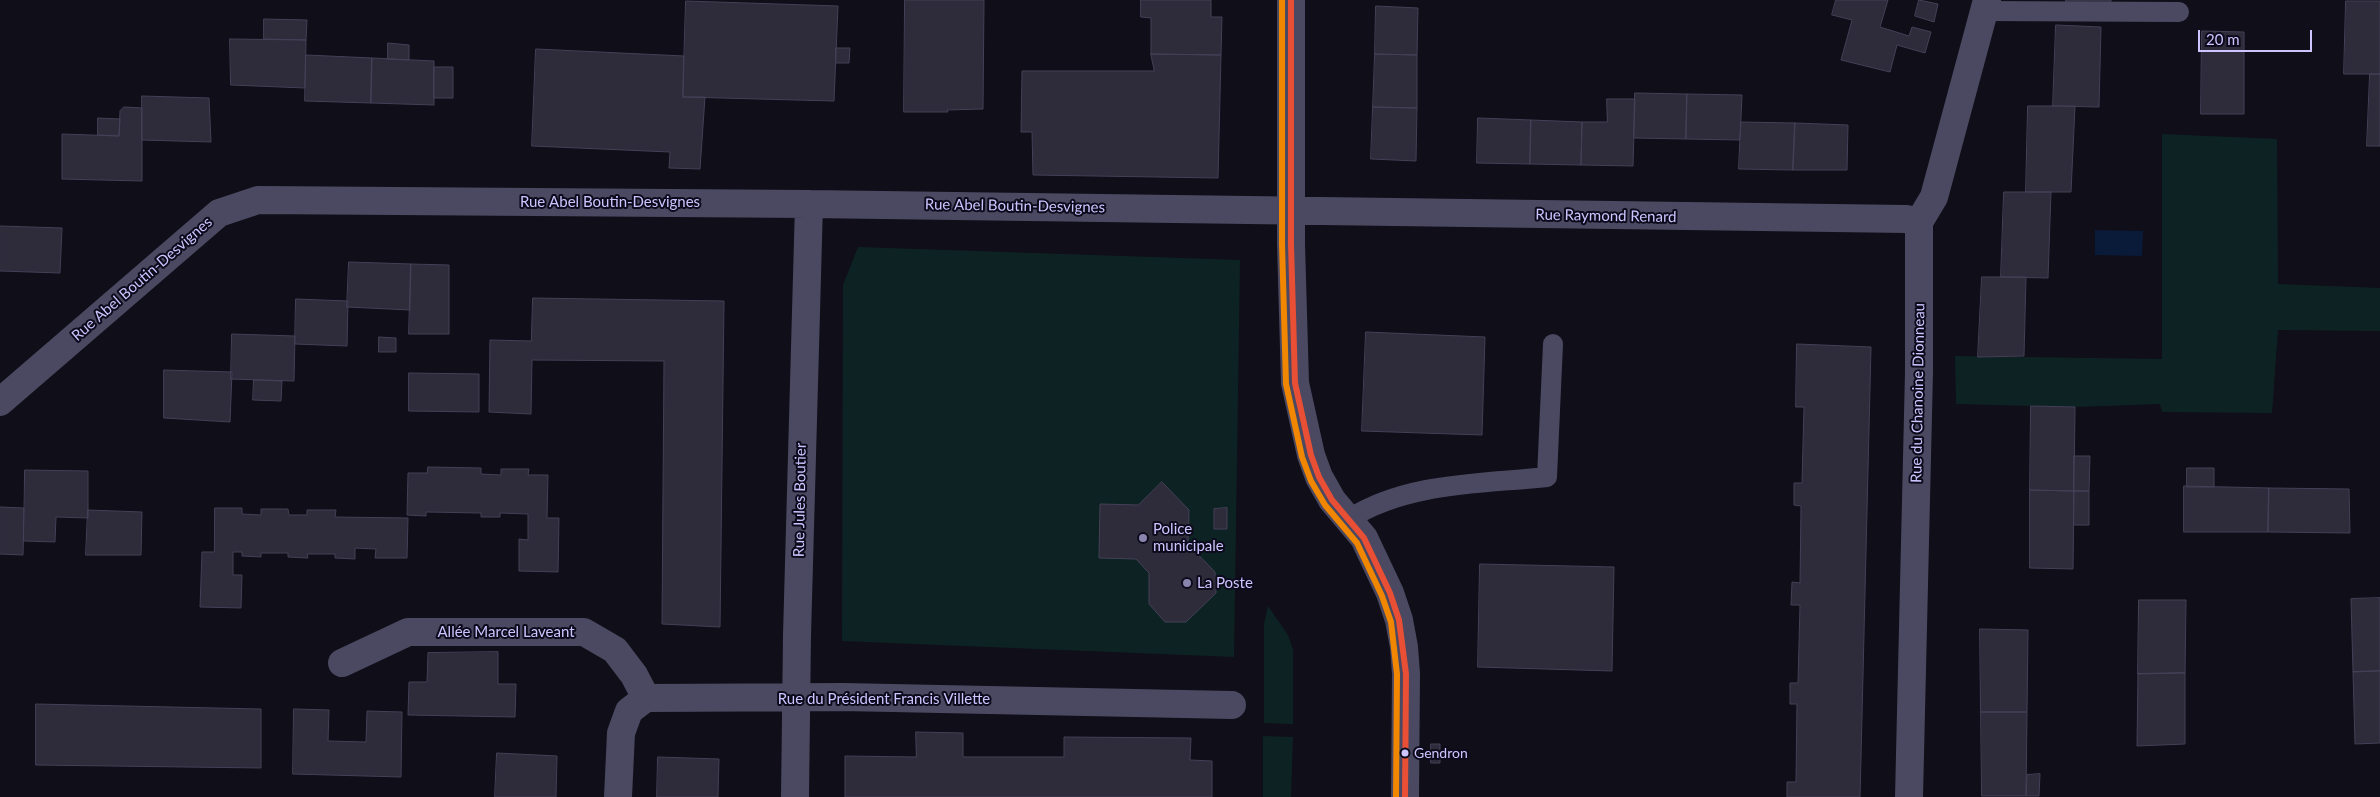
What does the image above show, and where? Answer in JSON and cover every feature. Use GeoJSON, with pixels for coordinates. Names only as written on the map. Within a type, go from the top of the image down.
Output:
{"type":"FeatureCollection","features":[{"type":"Feature","properties":{"kind":"street"},"geometry":{"type":"LineString","coordinates":[[1291,0],[1293,211],[1291,244],[1294,383],[1311,455],[1319,477],[1332,500],[1364,538],[1380,567],[1390,593],[1402,638],[1406,674],[1405,797]]}},
{"type":"Feature","properties":{"kind":"street"},"geometry":{"type":"LineString","coordinates":[[1919,222],[1934,197],[1985,6]]}},
{"type":"Feature","properties":{"kind":"street","name":"Rue Abel Boutin-Desvignes"},"geometry":{"type":"LineString","coordinates":[[0,402],[218,213],[258,200],[809,204],[1293,211]]}},
{"type":"Feature","properties":{"kind":"street","name":"Rue Jules Boutier"},"geometry":{"type":"LineString","coordinates":[[795,797],[809,204]]}},
{"type":"Feature","properties":{"kind":"street","name":"Rue Raymond Renard"},"geometry":{"type":"LineString","coordinates":[[1293,211],[1906,219],[1919,222]]}},
{"type":"Feature","properties":{"kind":"street","name":"Rue du Chanoine Dionneau"},"geometry":{"type":"LineString","coordinates":[[1910,797],[1919,372],[1919,222]]}},
{"type":"Feature","properties":{"kind":"street","name":"Allée Marcel Laveant"},"geometry":{"type":"LineString","coordinates":[[342,663],[408,632],[584,632],[615,650],[634,675],[646,698]]}},
{"type":"Feature","properties":{"kind":"street","name":"Rue du Président Francis Villette"},"geometry":{"type":"LineString","coordinates":[[646,698],[796,697],[1232,705]]}},
{"type":"Feature","properties":{"kind":"street"},"geometry":{"type":"LineString","coordinates":[[618,797],[621,733],[629,711],[646,698]]}},
{"type":"Feature","properties":{"kind":"lane"},"geometry":{"type":"LineString","coordinates":[[1985,6],[2178,12]]}},
{"type":"Feature","properties":{"kind":"lane"},"geometry":{"type":"LineString","coordinates":[[1349,519],[1364,509],[1427,489],[1547,477],[1554,344]]}},
{"type":"Feature","properties":{"kind":"green space"},"geometry":{"type":"Polygon","coordinates":[[[2162,134],[2277,139],[2278,284],[2380,288],[2380,331],[2278,330],[2272,413],[2162,412],[2160,404],[2075,407],[1956,404],[1955,356],[2162,359],[2162,134]]]}},
{"type":"Feature","properties":{"kind":"green space"},"geometry":{"type":"Polygon","coordinates":[[[858,247],[1240,260],[1234,657],[842,641],[843,285],[858,247]]]}},
{"type":"Feature","properties":{"kind":"green space"},"geometry":{"type":"Polygon","coordinates":[[[1268,606],[1288,635],[1293,650],[1293,724],[1264,723],[1264,624],[1268,606]]]}},
{"type":"Feature","properties":{"kind":"green space"},"geometry":{"type":"Polygon","coordinates":[[[1263,736],[1293,737],[1291,797],[1263,797],[1263,736]]]}},
{"type":"Feature","properties":{"kind":"water"},"geometry":{"type":"Polygon","coordinates":[[[2095,230],[2143,231],[2142,256],[2095,255],[2095,230]]]}},
{"type":"Feature","properties":{"kind":"building"},"geometry":{"type":"Polygon","coordinates":[[[905,0],[984,0],[983,109],[947,110],[948,112],[904,112],[905,0]]]}},
{"type":"Feature","properties":{"kind":"building"},"geometry":{"type":"Polygon","coordinates":[[[1141,0],[1211,0],[1211,17],[1222,17],[1221,55],[1151,54],[1151,18],[1141,17],[1141,0]]]}},
{"type":"Feature","properties":{"kind":"building"},"geometry":{"type":"Polygon","coordinates":[[[1836,0],[1888,0],[1880,27],[1909,36],[1912,27],[1931,32],[1925,53],[1897,45],[1890,72],[1841,60],[1852,20],[1832,15],[1836,0]]]}},
{"type":"Feature","properties":{"kind":"building"},"geometry":{"type":"Polygon","coordinates":[[[1919,0],[1938,4],[1934,22],[1915,16],[1919,0]]]}},
{"type":"Feature","properties":{"kind":"building"},"geometry":{"type":"Polygon","coordinates":[[[2066,0],[2111,0],[2111,5],[2066,5],[2066,0]]]}},
{"type":"Feature","properties":{"kind":"building"},"geometry":{"type":"Polygon","coordinates":[[[686,1],[838,6],[834,101],[683,97],[686,1]]]}},
{"type":"Feature","properties":{"kind":"building"},"geometry":{"type":"Polygon","coordinates":[[[2346,1],[2380,1],[2380,74],[2344,74],[2346,1]]]}},
{"type":"Feature","properties":{"kind":"building"},"geometry":{"type":"Polygon","coordinates":[[[1376,6],[1418,8],[1417,55],[1375,54],[1376,6]]]}},
{"type":"Feature","properties":{"kind":"building"},"geometry":{"type":"Polygon","coordinates":[[[264,19],[307,20],[306,40],[264,39],[264,19]]]}},
{"type":"Feature","properties":{"kind":"building"},"geometry":{"type":"Polygon","coordinates":[[[2056,25],[2101,27],[2099,107],[2053,106],[2056,25]]]}},
{"type":"Feature","properties":{"kind":"building"},"geometry":{"type":"Polygon","coordinates":[[[2202,31],[2244,32],[2244,114],[2201,114],[2202,31]]]}},
{"type":"Feature","properties":{"kind":"building"},"geometry":{"type":"Polygon","coordinates":[[[230,39],[306,40],[305,88],[231,85],[230,39]]]}},
{"type":"Feature","properties":{"kind":"building"},"geometry":{"type":"Polygon","coordinates":[[[388,43],[409,45],[409,60],[388,59],[388,43]]]}},
{"type":"Feature","properties":{"kind":"building"},"geometry":{"type":"Polygon","coordinates":[[[836,48],[850,48],[849,63],[836,63],[836,48]]]}},
{"type":"Feature","properties":{"kind":"building"},"geometry":{"type":"Polygon","coordinates":[[[536,49],[684,56],[683,97],[705,97],[700,169],[669,168],[670,152],[532,146],[536,49]]]}},
{"type":"Feature","properties":{"kind":"building"},"geometry":{"type":"Polygon","coordinates":[[[1151,54],[1221,55],[1218,178],[1033,175],[1032,132],[1021,132],[1022,71],[1154,71],[1151,54]]]}},
{"type":"Feature","properties":{"kind":"building"},"geometry":{"type":"Polygon","coordinates":[[[1375,54],[1417,55],[1417,108],[1373,107],[1375,54]]]}},
{"type":"Feature","properties":{"kind":"building"},"geometry":{"type":"Polygon","coordinates":[[[306,55],[372,58],[371,103],[305,101],[306,55]]]}},
{"type":"Feature","properties":{"kind":"building"},"geometry":{"type":"Polygon","coordinates":[[[372,58],[434,61],[434,105],[371,103],[372,58]]]}},
{"type":"Feature","properties":{"kind":"building"},"geometry":{"type":"Polygon","coordinates":[[[434,67],[453,67],[453,98],[434,98],[434,67]]]}},
{"type":"Feature","properties":{"kind":"building"},"geometry":{"type":"Polygon","coordinates":[[[2370,74],[2380,74],[2380,146],[2367,146],[2370,74]]]}},
{"type":"Feature","properties":{"kind":"building"},"geometry":{"type":"Polygon","coordinates":[[[1635,93],[1687,94],[1686,139],[1634,138],[1635,93]]]}},
{"type":"Feature","properties":{"kind":"building"},"geometry":{"type":"Polygon","coordinates":[[[1687,94],[1742,95],[1740,140],[1686,139],[1687,94]]]}},
{"type":"Feature","properties":{"kind":"building"},"geometry":{"type":"Polygon","coordinates":[[[142,96],[209,98],[211,142],[142,140],[142,96]]]}},
{"type":"Feature","properties":{"kind":"building"},"geometry":{"type":"Polygon","coordinates":[[[1607,99],[1635,99],[1633,166],[1581,165],[1582,122],[1607,122],[1607,99]]]}},
{"type":"Feature","properties":{"kind":"building"},"geometry":{"type":"Polygon","coordinates":[[[2028,106],[2075,106],[2071,192],[2026,192],[2028,106]]]}},
{"type":"Feature","properties":{"kind":"building"},"geometry":{"type":"Polygon","coordinates":[[[124,107],[142,108],[142,181],[62,179],[62,134],[119,136],[120,111],[124,107]]]}},
{"type":"Feature","properties":{"kind":"building"},"geometry":{"type":"Polygon","coordinates":[[[1373,107],[1417,108],[1416,161],[1371,159],[1373,107]]]}},
{"type":"Feature","properties":{"kind":"building"},"geometry":{"type":"Polygon","coordinates":[[[98,118],[120,119],[119,136],[98,135],[98,118]]]}},
{"type":"Feature","properties":{"kind":"building"},"geometry":{"type":"Polygon","coordinates":[[[1478,118],[1531,120],[1530,164],[1477,163],[1478,118]]]}},
{"type":"Feature","properties":{"kind":"building"},"geometry":{"type":"Polygon","coordinates":[[[1531,120],[1582,122],[1581,165],[1530,164],[1531,120]]]}},
{"type":"Feature","properties":{"kind":"building"},"geometry":{"type":"Polygon","coordinates":[[[1741,122],[1795,123],[1793,170],[1739,169],[1741,122]]]}},
{"type":"Feature","properties":{"kind":"building"},"geometry":{"type":"Polygon","coordinates":[[[1795,123],[1848,125],[1847,170],[1793,170],[1795,123]]]}},
{"type":"Feature","properties":{"kind":"building"},"geometry":{"type":"Polygon","coordinates":[[[2004,192],[2051,192],[2048,278],[2001,277],[2004,192]]]}},
{"type":"Feature","properties":{"kind":"building"},"geometry":{"type":"Polygon","coordinates":[[[0,226],[62,228],[60,273],[0,271],[0,226]]]}},
{"type":"Feature","properties":{"kind":"building"},"geometry":{"type":"Polygon","coordinates":[[[349,262],[411,264],[410,310],[347,307],[349,262]]]}},
{"type":"Feature","properties":{"kind":"building"},"geometry":{"type":"Polygon","coordinates":[[[411,264],[449,265],[449,334],[409,334],[411,264]]]}},
{"type":"Feature","properties":{"kind":"building"},"geometry":{"type":"Polygon","coordinates":[[[1982,277],[2026,277],[2024,356],[1978,357],[1982,277]]]}},
{"type":"Feature","properties":{"kind":"building"},"geometry":{"type":"Polygon","coordinates":[[[533,298],[724,301],[720,627],[662,624],[664,361],[532,360],[531,414],[489,412],[490,340],[531,341],[533,298]]]}},
{"type":"Feature","properties":{"kind":"building"},"geometry":{"type":"Polygon","coordinates":[[[296,299],[348,301],[347,346],[295,344],[296,299]]]}},
{"type":"Feature","properties":{"kind":"building"},"geometry":{"type":"Polygon","coordinates":[[[1366,332],[1485,337],[1482,435],[1362,431],[1366,332]]]}},
{"type":"Feature","properties":{"kind":"building"},"geometry":{"type":"Polygon","coordinates":[[[232,334],[295,336],[294,381],[231,379],[232,334]]]}},
{"type":"Feature","properties":{"kind":"building"},"geometry":{"type":"Polygon","coordinates":[[[379,337],[396,338],[396,352],[379,352],[379,337]]]}},
{"type":"Feature","properties":{"kind":"building"},"geometry":{"type":"Polygon","coordinates":[[[1797,344],[1871,347],[1860,797],[1787,797],[1787,782],[1796,782],[1797,704],[1790,704],[1790,683],[1798,683],[1800,605],[1791,605],[1792,582],[1800,583],[1801,506],[1794,505],[1794,483],[1802,483],[1804,407],[1796,407],[1797,344]]]}},
{"type":"Feature","properties":{"kind":"building"},"geometry":{"type":"Polygon","coordinates":[[[164,370],[232,372],[230,422],[164,418],[164,370]]]}},
{"type":"Feature","properties":{"kind":"building"},"geometry":{"type":"Polygon","coordinates":[[[409,373],[479,374],[479,412],[409,411],[409,373]]]}},
{"type":"Feature","properties":{"kind":"building"},"geometry":{"type":"Polygon","coordinates":[[[254,380],[282,381],[281,401],[253,400],[254,380]]]}},
{"type":"Feature","properties":{"kind":"building"},"geometry":{"type":"Polygon","coordinates":[[[2031,406],[2075,407],[2074,491],[2030,490],[2031,406]]]}},
{"type":"Feature","properties":{"kind":"building"},"geometry":{"type":"Polygon","coordinates":[[[2074,456],[2090,456],[2089,491],[2074,491],[2074,456]]]}},
{"type":"Feature","properties":{"kind":"building"},"geometry":{"type":"Polygon","coordinates":[[[428,467],[481,468],[481,474],[501,475],[501,469],[529,469],[528,475],[548,475],[547,518],[559,518],[558,572],[519,571],[519,539],[528,540],[528,514],[500,513],[500,517],[481,517],[481,513],[426,512],[426,516],[407,515],[408,473],[427,473],[428,467]]]}},
{"type":"Feature","properties":{"kind":"building"},"geometry":{"type":"Polygon","coordinates":[[[2187,468],[2214,468],[2214,487],[2187,487],[2187,468]]]}},
{"type":"Feature","properties":{"kind":"building"},"geometry":{"type":"Polygon","coordinates":[[[25,470],[88,471],[88,518],[56,517],[55,542],[24,541],[25,470]]]}},
{"type":"Feature","properties":{"kind":"building"},"geometry":{"type":"Polygon","coordinates":[[[1162,482],[1189,510],[1188,544],[1215,572],[1216,593],[1186,622],[1165,622],[1149,604],[1149,573],[1136,559],[1099,558],[1100,504],[1138,505],[1162,482]]]}},
{"type":"Feature","properties":{"kind":"building"},"geometry":{"type":"Polygon","coordinates":[[[2184,486],[2269,488],[2268,532],[2184,532],[2184,486]]]}},
{"type":"Feature","properties":{"kind":"building"},"geometry":{"type":"Polygon","coordinates":[[[2269,488],[2349,489],[2350,533],[2268,532],[2269,488]]]}},
{"type":"Feature","properties":{"kind":"building"},"geometry":{"type":"Polygon","coordinates":[[[2030,490],[2074,491],[2073,569],[2030,568],[2030,490]]]}},
{"type":"Feature","properties":{"kind":"building"},"geometry":{"type":"Polygon","coordinates":[[[2074,491],[2089,491],[2089,525],[2074,525],[2074,491]]]}},
{"type":"Feature","properties":{"kind":"building"},"geometry":{"type":"Polygon","coordinates":[[[0,507],[24,508],[23,555],[0,554],[0,507]]]}},
{"type":"Feature","properties":{"kind":"building"},"geometry":{"type":"Polygon","coordinates":[[[215,508],[242,508],[242,514],[261,515],[261,509],[288,509],[289,515],[307,515],[307,510],[336,510],[335,517],[408,518],[407,558],[375,558],[376,549],[355,548],[355,559],[335,558],[335,554],[307,554],[308,558],[288,557],[288,553],[261,553],[261,557],[242,556],[242,552],[233,552],[233,575],[242,575],[241,608],[200,607],[202,552],[214,552],[215,508]]]}},
{"type":"Feature","properties":{"kind":"building"},"geometry":{"type":"Polygon","coordinates":[[[1227,508],[1227,529],[1214,529],[1214,509],[1227,508]]]}},
{"type":"Feature","properties":{"kind":"building"},"geometry":{"type":"Polygon","coordinates":[[[88,510],[142,512],[141,555],[86,555],[88,510]]]}},
{"type":"Feature","properties":{"kind":"building"},"geometry":{"type":"Polygon","coordinates":[[[1480,564],[1614,567],[1612,671],[1478,667],[1480,564]]]}},
{"type":"Feature","properties":{"kind":"building"},"geometry":{"type":"Polygon","coordinates":[[[2380,598],[2380,671],[2353,672],[2351,599],[2380,598]]]}},
{"type":"Feature","properties":{"kind":"building"},"geometry":{"type":"Polygon","coordinates":[[[2139,600],[2186,600],[2185,673],[2138,674],[2139,600]]]}},
{"type":"Feature","properties":{"kind":"building"},"geometry":{"type":"Polygon","coordinates":[[[1980,629],[2028,630],[2027,712],[1981,712],[1980,629]]]}},
{"type":"Feature","properties":{"kind":"building"},"geometry":{"type":"Polygon","coordinates":[[[498,652],[498,684],[516,684],[515,717],[408,715],[409,682],[427,682],[428,653],[498,652]]]}},
{"type":"Feature","properties":{"kind":"building"},"geometry":{"type":"Polygon","coordinates":[[[2380,671],[2380,743],[2355,744],[2353,672],[2380,671]]]}},
{"type":"Feature","properties":{"kind":"building"},"geometry":{"type":"Polygon","coordinates":[[[2185,673],[2185,744],[2137,746],[2138,674],[2185,673]]]}},
{"type":"Feature","properties":{"kind":"building"},"geometry":{"type":"Polygon","coordinates":[[[36,704],[261,709],[261,768],[36,765],[36,704]]]}},
{"type":"Feature","properties":{"kind":"building"},"geometry":{"type":"Polygon","coordinates":[[[294,709],[329,710],[328,741],[366,742],[367,711],[402,712],[401,777],[293,774],[294,709]]]}},
{"type":"Feature","properties":{"kind":"building"},"geometry":{"type":"Polygon","coordinates":[[[1981,712],[2027,712],[2026,796],[1982,796],[1981,712]]]}},
{"type":"Feature","properties":{"kind":"building"},"geometry":{"type":"Polygon","coordinates":[[[916,732],[963,733],[963,757],[1064,757],[1064,737],[1191,738],[1190,760],[1212,761],[1212,797],[845,797],[845,756],[916,757],[916,732]]]}},
{"type":"Feature","properties":{"kind":"building"},"geometry":{"type":"Polygon","coordinates":[[[1431,744],[1440,744],[1440,763],[1431,763],[1431,744]]]}},
{"type":"Feature","properties":{"kind":"building"},"geometry":{"type":"Polygon","coordinates":[[[497,753],[557,756],[556,797],[495,797],[497,753]]]}},
{"type":"Feature","properties":{"kind":"building"},"geometry":{"type":"Polygon","coordinates":[[[658,757],[719,759],[718,797],[657,797],[658,757]]]}},
{"type":"Feature","properties":{"kind":"building"},"geometry":{"type":"Polygon","coordinates":[[[2040,774],[2039,796],[2026,796],[2027,775],[2040,774]]]}},
{"type":"Feature","properties":{"kind":"transit line"},"geometry":{"type":"LineString","coordinates":[[1282,0],[1282,244],[1286,384],[1302,457],[1311,481],[1325,505],[1357,543],[1382,596],[1391,622],[1397,674],[1396,797]]}},
{"type":"Feature","properties":{"kind":"transit line"},"geometry":{"type":"LineString","coordinates":[[1291,0],[1291,244],[1295,383],[1311,455],[1319,477],[1332,500],[1364,538],[1390,593],[1399,620],[1406,674],[1405,797]]}},
{"type":"Feature","properties":{"kind":"place","name":"Police municipale"},"geometry":{"type":"Point","coordinates":[1143,538]}},
{"type":"Feature","properties":{"kind":"place","name":"La Poste"},"geometry":{"type":"Point","coordinates":[1187,583]}},
{"type":"Feature","properties":{"kind":"place","name":"Gendron"},"geometry":{"type":"Point","coordinates":[1405,753]}}]}
